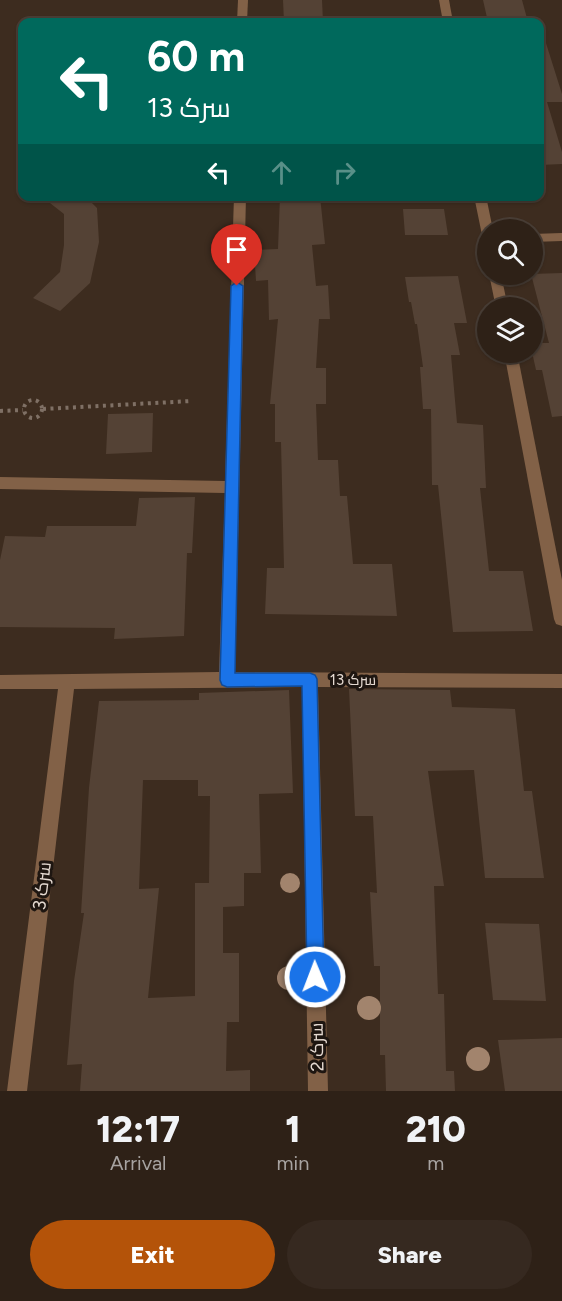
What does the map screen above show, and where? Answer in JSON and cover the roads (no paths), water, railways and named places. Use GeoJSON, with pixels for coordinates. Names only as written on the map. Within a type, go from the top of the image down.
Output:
{"type":"FeatureCollection","features":[{"type":"Feature","properties":{"kind":"street"},"geometry":{"type":"LineString","coordinates":[[242,18],[243,0]]}},
{"type":"Feature","properties":{"kind":"street"},"geometry":{"type":"LineString","coordinates":[[444,0],[447,18]]}},
{"type":"Feature","properties":{"kind":"street"},"geometry":{"type":"LineString","coordinates":[[227,680],[240,201]]}},
{"type":"Feature","properties":{"kind":"street"},"geometry":{"type":"LineString","coordinates":[[481,201],[485,219]]}},
{"type":"Feature","properties":{"kind":"street"},"geometry":{"type":"LineString","coordinates":[[543,238],[562,237]]}},
{"type":"Feature","properties":{"kind":"street"},"geometry":{"type":"LineString","coordinates":[[512,363],[562,619]]}},
{"type":"Feature","properties":{"kind":"street"},"geometry":{"type":"LineString","coordinates":[[0,483],[231,487]]}},
{"type":"Feature","properties":{"kind":"street","name":"سرک 13"},"geometry":{"type":"LineString","coordinates":[[0,682],[310,679],[562,681]]}},
{"type":"Feature","properties":{"kind":"street","name":"سرک 2"},"geometry":{"type":"LineString","coordinates":[[310,679],[318,1091]]}},
{"type":"Feature","properties":{"kind":"street","name":"سرک 3"},"geometry":{"type":"LineString","coordinates":[[17,1091],[67,682]]}}]}
